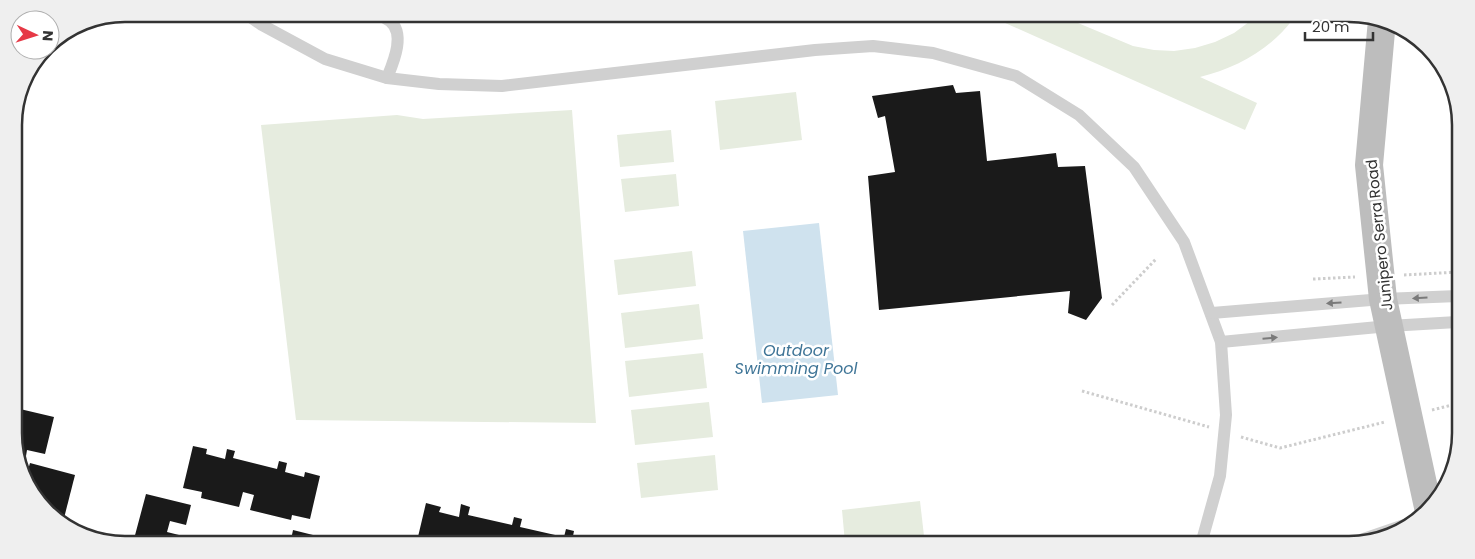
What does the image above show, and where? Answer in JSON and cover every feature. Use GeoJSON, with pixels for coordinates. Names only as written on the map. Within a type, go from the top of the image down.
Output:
{"type":"FeatureCollection","features":[{"type":"Feature","properties":{"kind":"main road","name":"Junipero Serra Road"},"geometry":{"type":"LineString","coordinates":[[1381,28],[1369,165],[1383,300],[1427,500]]}},
{"type":"Feature","properties":{"kind":"lane"},"geometry":{"type":"LineString","coordinates":[[258,22],[325,59],[387,78],[438,84],[502,86],[815,50],[873,46],[932,53],[1016,76],[1079,115],[1134,167],[1184,242],[1212,313],[1221,342],[1226,415],[1220,476],[1203,536]]}},
{"type":"Feature","properties":{"kind":"lane"},"geometry":{"type":"LineString","coordinates":[[387,78],[396,54],[397,35],[392,22]]}},
{"type":"Feature","properties":{"kind":"lane"},"geometry":{"type":"LineString","coordinates":[[1212,313],[1452,296]]}},
{"type":"Feature","properties":{"kind":"lane"},"geometry":{"type":"LineString","coordinates":[[1221,342],[1390,326],[1452,322]]}},
{"type":"Feature","properties":{"kind":"lane"},"geometry":{"type":"LineString","coordinates":[[1365,535],[1422,506]]}},
{"type":"Feature","properties":{"kind":"path"},"geometry":{"type":"LineString","coordinates":[[1112,305],[1157,258]]}},
{"type":"Feature","properties":{"kind":"path"},"geometry":{"type":"LineString","coordinates":[[1082,391],[1173,416]]}},
{"type":"Feature","properties":{"kind":"path"},"geometry":{"type":"LineString","coordinates":[[1280,448],[1318,439]]}},
{"type":"Feature","properties":{"kind":"shaded area"},"geometry":{"type":"Polygon","coordinates":[[[1003,22],[1076,22],[1133,46],[1174,51],[1195,48],[1215,42],[1234,33],[1249,22],[1291,22],[1263,49],[1239,63],[1200,77],[1257,103],[1245,130],[1003,22]]]}},
{"type":"Feature","properties":{"kind":"shaded area"},"geometry":{"type":"Polygon","coordinates":[[[796,92],[802,140],[720,150],[715,101],[796,92]]]}},
{"type":"Feature","properties":{"kind":"shaded area"},"geometry":{"type":"Polygon","coordinates":[[[572,110],[596,423],[296,420],[261,125],[397,115],[423,119],[572,110]]]}},
{"type":"Feature","properties":{"kind":"shaded area"},"geometry":{"type":"Polygon","coordinates":[[[671,130],[674,162],[620,167],[617,135],[671,130]]]}},
{"type":"Feature","properties":{"kind":"shaded area"},"geometry":{"type":"Polygon","coordinates":[[[676,174],[679,206],[625,212],[621,179],[676,174]]]}},
{"type":"Feature","properties":{"kind":"shaded area"},"geometry":{"type":"Polygon","coordinates":[[[692,251],[696,286],[618,295],[614,260],[692,251]]]}},
{"type":"Feature","properties":{"kind":"shaded area"},"geometry":{"type":"Polygon","coordinates":[[[699,304],[703,339],[625,348],[621,313],[699,304]]]}},
{"type":"Feature","properties":{"kind":"shaded area"},"geometry":{"type":"Polygon","coordinates":[[[703,353],[707,388],[629,397],[625,361],[703,353]]]}},
{"type":"Feature","properties":{"kind":"shaded area"},"geometry":{"type":"Polygon","coordinates":[[[709,402],[713,437],[635,445],[631,410],[709,402]]]}},
{"type":"Feature","properties":{"kind":"shaded area"},"geometry":{"type":"Polygon","coordinates":[[[715,455],[718,490],[641,498],[637,463],[715,455]]]}},
{"type":"Feature","properties":{"kind":"shaded area"},"geometry":{"type":"Polygon","coordinates":[[[920,501],[924,536],[844,536],[842,510],[920,501]]]}},
{"type":"Feature","properties":{"kind":"water","name":"Outdoor Swimming Pool"},"geometry":{"type":"Polygon","coordinates":[[[819,223],[838,395],[762,403],[743,231],[819,223]]]}},
{"type":"Feature","properties":{"kind":"building"},"geometry":{"type":"Polygon","coordinates":[[[953,85],[956,93],[980,91],[987,161],[1056,153],[1058,167],[1085,166],[1102,298],[1086,320],[1068,313],[1070,291],[879,310],[868,176],[895,172],[885,116],[878,118],[872,96],[953,85]]]}},
{"type":"Feature","properties":{"kind":"building"},"geometry":{"type":"Polygon","coordinates":[[[22,409],[54,417],[45,454],[27,450],[26,456],[23,447],[22,409]]]}},
{"type":"Feature","properties":{"kind":"building"},"geometry":{"type":"Polygon","coordinates":[[[193,446],[207,449],[206,454],[225,459],[227,449],[235,451],[233,458],[277,469],[279,461],[287,463],[285,472],[304,477],[305,472],[320,476],[310,519],[292,515],[291,520],[250,510],[254,495],[243,492],[239,507],[201,498],[202,492],[183,488],[193,446]]]}},
{"type":"Feature","properties":{"kind":"building"},"geometry":{"type":"Polygon","coordinates":[[[30,463],[75,475],[64,516],[40,491],[29,468],[30,463]]]}},
{"type":"Feature","properties":{"kind":"building"},"geometry":{"type":"Polygon","coordinates":[[[146,494],[191,505],[186,525],[170,521],[167,532],[183,536],[135,536],[146,494]]]}},
{"type":"Feature","properties":{"kind":"building"},"geometry":{"type":"Polygon","coordinates":[[[426,503],[441,507],[439,512],[459,517],[461,504],[470,507],[468,515],[512,525],[514,517],[522,519],[520,527],[560,536],[418,536],[426,503]]]}},
{"type":"Feature","properties":{"kind":"building"},"geometry":{"type":"Polygon","coordinates":[[[566,529],[574,531],[573,536],[564,536],[566,529]]]}},
{"type":"Feature","properties":{"kind":"building"},"geometry":{"type":"Polygon","coordinates":[[[293,530],[317,536],[292,536],[293,530]]]}}]}
